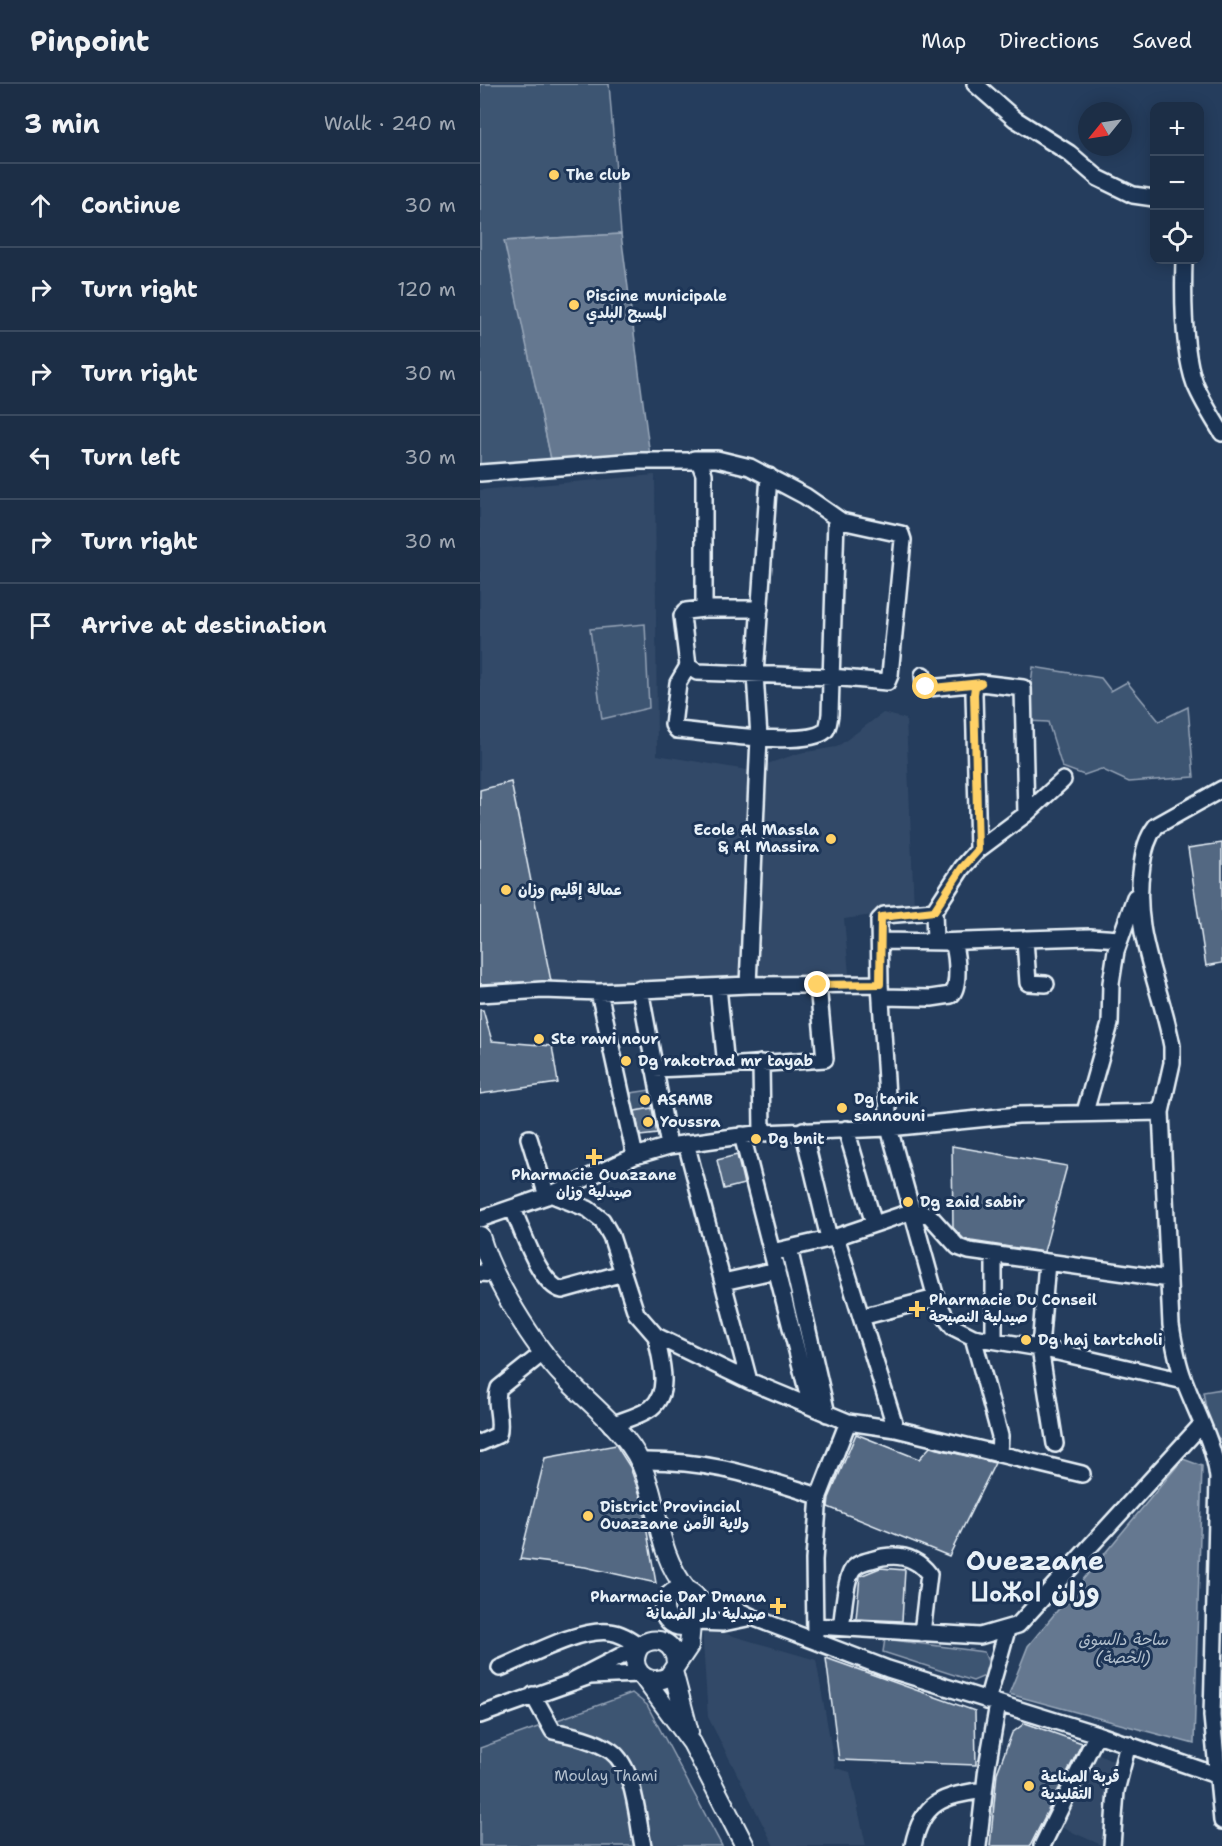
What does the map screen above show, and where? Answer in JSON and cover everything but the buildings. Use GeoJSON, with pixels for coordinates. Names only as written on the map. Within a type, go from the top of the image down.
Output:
{"type":"FeatureCollection","features":[{"type":"Feature","properties":{"kind":"main road"},"geometry":{"type":"LineString","coordinates":[[481,1244],[487,1274],[544,1352],[561,1374],[611,1425],[640,1461],[660,1540],[670,1567],[693,1596],[699,1617],[693,1624],[689,1646],[674,1667],[660,1681],[642,1676]]}},
{"type":"Feature","properties":{"kind":"main road"},"geometry":{"type":"LineString","coordinates":[[660,1540],[665,1616],[676,1626],[693,1624]]}},
{"type":"Feature","properties":{"kind":"main road"},"geometry":{"type":"LineString","coordinates":[[693,1596],[673,1592],[651,1625],[634,1660],[642,1676],[692,1743],[745,1846]]}},
{"type":"Feature","properties":{"kind":"main road"},"geometry":{"type":"LineString","coordinates":[[641,1645],[656,1639],[673,1650],[674,1667],[692,1743]]}},
{"type":"Feature","properties":{"kind":"street"},"geometry":{"type":"LineString","coordinates":[[975,84],[1015,119],[1069,153],[1098,178],[1133,195],[1150,197]]}},
{"type":"Feature","properties":{"kind":"street"},"geometry":{"type":"LineString","coordinates":[[1184,264],[1183,296],[1191,369],[1200,395],[1222,433]]}},
{"type":"Feature","properties":{"kind":"street"},"geometry":{"type":"LineString","coordinates":[[694,459],[701,464],[704,474],[704,609]]}},
{"type":"Feature","properties":{"kind":"street"},"geometry":{"type":"LineString","coordinates":[[480,473],[694,459],[728,461],[769,476],[805,496],[844,523],[899,533],[903,540],[889,679],[883,683],[831,677],[697,672],[688,666]]}},
{"type":"Feature","properties":{"kind":"street"},"geometry":{"type":"LineString","coordinates":[[748,985],[759,737],[755,674],[769,476]]}},
{"type":"Feature","properties":{"kind":"street"},"geometry":{"type":"LineString","coordinates":[[760,609],[704,609],[686,611],[682,616],[688,666],[678,683],[674,728],[793,740],[824,732],[829,722],[836,519]]}},
{"type":"Feature","properties":{"kind":"street"},"geometry":{"type":"LineString","coordinates":[[923,675],[924,684],[928,688],[981,683],[1023,688],[1026,814]]}},
{"type":"Feature","properties":{"kind":"street"},"geometry":{"type":"LineString","coordinates":[[978,850],[974,694],[975,687],[981,683]]}},
{"type":"Feature","properties":{"kind":"street"},"geometry":{"type":"LineString","coordinates":[[935,942],[934,911],[962,868],[978,850],[1026,814],[1063,780]]}},
{"type":"Feature","properties":{"kind":"street"},"geometry":{"type":"LineString","coordinates":[[1085,1112],[1110,1024],[1112,968],[1138,887],[1149,835],[1156,826],[1222,789]]}},
{"type":"Feature","properties":{"kind":"street"},"geometry":{"type":"LineString","coordinates":[[1138,887],[1141,930],[1172,1046],[1172,1063],[1161,1112],[1173,1336],[1184,1381],[1216,1460],[1218,1478],[1212,1716],[1218,1752],[1216,1774],[1222,1821]]}},
{"type":"Feature","properties":{"kind":"street"},"geometry":{"type":"LineString","coordinates":[[934,911],[885,915],[879,920],[890,1128],[936,1298],[953,1327],[973,1337],[1040,1348],[1184,1381]]}},
{"type":"Feature","properties":{"kind":"street"},"geometry":{"type":"LineString","coordinates":[[880,941],[935,942],[1090,937],[1120,939]]}},
{"type":"Feature","properties":{"kind":"street"},"geometry":{"type":"LineString","coordinates":[[1025,939],[1028,983],[1046,984]]}},
{"type":"Feature","properties":{"kind":"street"},"geometry":{"type":"LineString","coordinates":[[480,994],[543,990],[599,992],[748,985],[818,985],[931,998],[954,993],[954,946],[935,942]]}},
{"type":"Feature","properties":{"kind":"street"},"geometry":{"type":"LineString","coordinates":[[654,1069],[825,1059],[818,985]]}},
{"type":"Feature","properties":{"kind":"street"},"geometry":{"type":"LineString","coordinates":[[718,987],[726,1066]]}},
{"type":"Feature","properties":{"kind":"street"},"geometry":{"type":"LineString","coordinates":[[640,989],[669,1146]]}},
{"type":"Feature","properties":{"kind":"street"},"geometry":{"type":"LineString","coordinates":[[599,992],[635,1156]]}},
{"type":"Feature","properties":{"kind":"street"},"geometry":{"type":"LineString","coordinates":[[761,1063],[762,1133]]}},
{"type":"Feature","properties":{"kind":"street"},"geometry":{"type":"LineString","coordinates":[[480,1219],[548,1195],[635,1156],[686,1143],[762,1133],[890,1128],[983,1118],[1085,1112],[1161,1112]]}},
{"type":"Feature","properties":{"kind":"street"},"geometry":{"type":"LineString","coordinates":[[846,1129],[874,1224]]}},
{"type":"Feature","properties":{"kind":"street"},"geometry":{"type":"LineString","coordinates":[[803,1130],[828,1234],[838,1243],[896,1429]]}},
{"type":"Feature","properties":{"kind":"street"},"geometry":{"type":"LineString","coordinates":[[742,1136],[811,1407]]}},
{"type":"Feature","properties":{"kind":"street"},"geometry":{"type":"LineString","coordinates":[[529,1138],[548,1195],[596,1214],[611,1236],[636,1313],[656,1336],[749,1381],[848,1422],[896,1429],[1082,1474]]}},
{"type":"Feature","properties":{"kind":"street"},"geometry":{"type":"LineString","coordinates":[[686,1143],[749,1381]]}},
{"type":"Feature","properties":{"kind":"street"},"geometry":{"type":"LineString","coordinates":[[513,1209],[544,1276],[554,1288],[562,1290],[623,1274]]}},
{"type":"Feature","properties":{"kind":"street"},"geometry":{"type":"LineString","coordinates":[[772,1252],[833,1238],[913,1211],[929,1215],[958,1246],[994,1256],[1169,1279]]}},
{"type":"Feature","properties":{"kind":"street"},"geometry":{"type":"LineString","coordinates":[[789,1248],[827,1414]]}},
{"type":"Feature","properties":{"kind":"street"},"geometry":{"type":"LineString","coordinates":[[994,1256],[994,1340]]}},
{"type":"Feature","properties":{"kind":"street"},"geometry":{"type":"LineString","coordinates":[[1047,1262],[1040,1348],[1055,1444]]}},
{"type":"Feature","properties":{"kind":"street"},"geometry":{"type":"LineString","coordinates":[[723,1282],[777,1270]]}},
{"type":"Feature","properties":{"kind":"street"},"geometry":{"type":"LineString","coordinates":[[861,1317],[936,1298]]}},
{"type":"Feature","properties":{"kind":"street"},"geometry":{"type":"LineString","coordinates":[[611,1425],[651,1408],[662,1395],[662,1372],[656,1336]]}},
{"type":"Feature","properties":{"kind":"street"},"geometry":{"type":"LineString","coordinates":[[973,1337],[1000,1436],[999,1454]]}},
{"type":"Feature","properties":{"kind":"street"},"geometry":{"type":"LineString","coordinates":[[480,1443],[492,1440],[498,1435],[500,1419],[496,1396],[499,1388],[544,1352]]}},
{"type":"Feature","properties":{"kind":"street"},"geometry":{"type":"LineString","coordinates":[[815,1634],[814,1551],[819,1496],[848,1422]]}},
{"type":"Feature","properties":{"kind":"street"},"geometry":{"type":"LineString","coordinates":[[815,1634],[842,1627],[980,1636],[1008,1630],[1018,1625],[1202,1424]]}},
{"type":"Feature","properties":{"kind":"street"},"geometry":{"type":"LineString","coordinates":[[640,1461],[692,1462],[724,1467],[819,1496]]}},
{"type":"Feature","properties":{"kind":"street"},"geometry":{"type":"LineString","coordinates":[[842,1627],[850,1575],[855,1568],[881,1556],[899,1555],[926,1569],[929,1574],[922,1633]]}},
{"type":"Feature","properties":{"kind":"street"},"geometry":{"type":"LineString","coordinates":[[693,1596],[727,1605],[752,1617],[815,1634],[888,1669],[1097,1734],[1216,1774]]}},
{"type":"Feature","properties":{"kind":"street"},"geometry":{"type":"LineString","coordinates":[[693,1624],[723,1623],[752,1617]]}},
{"type":"Feature","properties":{"kind":"street"},"geometry":{"type":"LineString","coordinates":[[978,1846],[993,1702],[1008,1630]]}},
{"type":"Feature","properties":{"kind":"street"},"geometry":{"type":"LineString","coordinates":[[500,1668],[565,1641],[595,1633],[610,1632],[641,1645]]}},
{"type":"Feature","properties":{"kind":"street"},"geometry":{"type":"LineString","coordinates":[[480,1715],[574,1680],[641,1645]]}},
{"type":"Feature","properties":{"kind":"street"},"geometry":{"type":"LineString","coordinates":[[574,1680],[606,1674],[642,1676]]}},
{"type":"Feature","properties":{"kind":"street"},"geometry":{"type":"LineString","coordinates":[[1212,1716],[1222,1694]]}},
{"type":"Feature","properties":{"kind":"street"},"geometry":{"type":"LineString","coordinates":[[533,1695],[554,1731],[588,1740],[611,1751],[622,1763],[635,1799],[643,1846]]}},
{"type":"Feature","properties":{"kind":"street"},"geometry":{"type":"LineString","coordinates":[[1042,1846],[1097,1734]]}},
{"type":"Feature","properties":{"kind":"street"},"geometry":{"type":"LineString","coordinates":[[1112,1846],[1116,1791],[1128,1744]]}},
{"type":"Feature","properties":{"kind":"street"},"geometry":{"type":"LineString","coordinates":[[913,1846],[919,1823],[927,1811],[947,1796],[984,1790]]}},
{"type":"Feature","properties":{"kind":"shaded area"},"geometry":{"type":"Polygon","coordinates":[[[655,475],[657,755],[753,771],[755,768],[800,753],[837,747],[883,713],[906,719],[914,909],[844,919],[850,985],[553,989],[511,782],[480,790],[480,490],[655,475]]]}},
{"type":"Feature","properties":{"kind":"shaded area"},"geometry":{"type":"Polygon","coordinates":[[[702,1627],[816,1660],[835,1768],[850,1772],[866,1846],[774,1846],[708,1717],[702,1627]]]}},
{"type":"Feature","properties":{"kind":"shaded area"},"geometry":{"type":"Polygon","coordinates":[[[1091,1750],[1128,1768],[1104,1846],[1056,1825],[1091,1750]]]}},
{"type":"Feature","properties":{"kind":"green space"},"geometry":{"type":"Polygon","coordinates":[[[480,84],[609,84],[621,234],[505,241],[554,473],[480,479],[480,84]]]}},
{"type":"Feature","properties":{"kind":"green space"},"geometry":{"type":"Polygon","coordinates":[[[645,624],[649,708],[602,719],[590,629],[645,624]]]}},
{"type":"Feature","properties":{"kind":"green space"},"geometry":{"type":"Polygon","coordinates":[[[1033,667],[1101,678],[1111,691],[1127,682],[1159,721],[1188,707],[1194,777],[1129,782],[1101,769],[1084,775],[1062,767],[1048,722],[1027,721],[1033,667]]]}},
{"type":"Feature","properties":{"kind":"green space","name":"ASAMB"},"geometry":{"type":"Polygon","coordinates":[[[657,1089],[660,1107],[634,1111],[631,1093],[657,1089]]]}},
{"type":"Feature","properties":{"kind":"green space"},"geometry":{"type":"Polygon","coordinates":[[[1222,1389],[1222,1441],[1210,1430],[1203,1392],[1222,1389]]]}},
{"type":"Feature","properties":{"kind":"green space"},"geometry":{"type":"Polygon","coordinates":[[[885,1639],[984,1652],[989,1664],[985,1676],[973,1681],[883,1652],[885,1639]]]}},
{"type":"Feature","properties":{"kind":"green space","name":"Moulay Thami"},"geometry":{"type":"Polygon","coordinates":[[[632,1693],[647,1705],[722,1846],[480,1846],[480,1748],[632,1693]]]}},
{"type":"Feature","properties":{"kind":"water","name":"Piscine municipale المسبح البلدي"},"geometry":{"type":"Polygon","coordinates":[[[621,234],[650,456],[554,473],[504,241],[621,234]]]}},
{"type":"Feature","properties":{"kind":"water","name":"ساحة دالسوق (الخصة)"},"geometry":{"type":"Polygon","coordinates":[[[1183,1459],[1202,1466],[1194,1744],[1009,1694],[1028,1646],[1183,1459]]]}},
{"type":"Feature","properties":{"kind":"place","name":"The club"},"geometry":{"type":"Point","coordinates":[554,175]}},
{"type":"Feature","properties":{"kind":"place","name":"Piscine municipale المسبح البلدي"},"geometry":{"type":"Point","coordinates":[574,305]}},
{"type":"Feature","properties":{"kind":"place","name":"Ecole Al Massla & Al Massira"},"geometry":{"type":"Point","coordinates":[831,839]}},
{"type":"Feature","properties":{"kind":"place","name":"عمالة إقليم وزان"},"geometry":{"type":"Point","coordinates":[506,890]}},
{"type":"Feature","properties":{"kind":"place","name":"Ste rawi nour"},"geometry":{"type":"Point","coordinates":[539,1039]}},
{"type":"Feature","properties":{"kind":"place","name":"Dg rakotrad mr tayab"},"geometry":{"type":"Point","coordinates":[626,1061]}},
{"type":"Feature","properties":{"kind":"place","name":"ASAMB"},"geometry":{"type":"Point","coordinates":[645,1100]}},
{"type":"Feature","properties":{"kind":"place","name":"Dg tarik sannouni"},"geometry":{"type":"Point","coordinates":[842,1108]}},
{"type":"Feature","properties":{"kind":"place","name":"Youssra"},"geometry":{"type":"Point","coordinates":[648,1122]}},
{"type":"Feature","properties":{"kind":"place","name":"Dg bnit"},"geometry":{"type":"Point","coordinates":[756,1139]}},
{"type":"Feature","properties":{"kind":"place","name":"Pharmacie Ouazzane صيدلية وزان"},"geometry":{"type":"Point","coordinates":[594,1157]}},
{"type":"Feature","properties":{"kind":"place","name":"Dg zaid sabir"},"geometry":{"type":"Point","coordinates":[908,1202]}},
{"type":"Feature","properties":{"kind":"place","name":"Pharmacie Du Conseil صيدلية النصيحة"},"geometry":{"type":"Point","coordinates":[917,1309]}},
{"type":"Feature","properties":{"kind":"place","name":"Dg haj tartcholi"},"geometry":{"type":"Point","coordinates":[1026,1340]}},
{"type":"Feature","properties":{"kind":"place","name":"District Provincial Ouazzane ولاية الأمن"},"geometry":{"type":"Point","coordinates":[588,1516]}},
{"type":"Feature","properties":{"kind":"place","name":"Pharmacie Dar Dmana صيدلية دار الضمانة"},"geometry":{"type":"Point","coordinates":[778,1606]}},
{"type":"Feature","properties":{"kind":"place","name":"قربة الصناعة التقليدية"},"geometry":{"type":"Point","coordinates":[1029,1786]}},
{"type":"Feature","properties":{"kind":"district","name":"Ouezzane ⵡⴰⵣⴰⵏ وزان"},"geometry":{"type":"Point","coordinates":[1035,1576]}},
{"type":"Feature","properties":{"kind":"route"},"geometry":{"type":"LineString","coordinates":[[818,985],[880,984],[879,920],[881,917],[934,911],[962,868],[978,850],[974,694],[975,687],[981,683],[926,687]]}}]}
